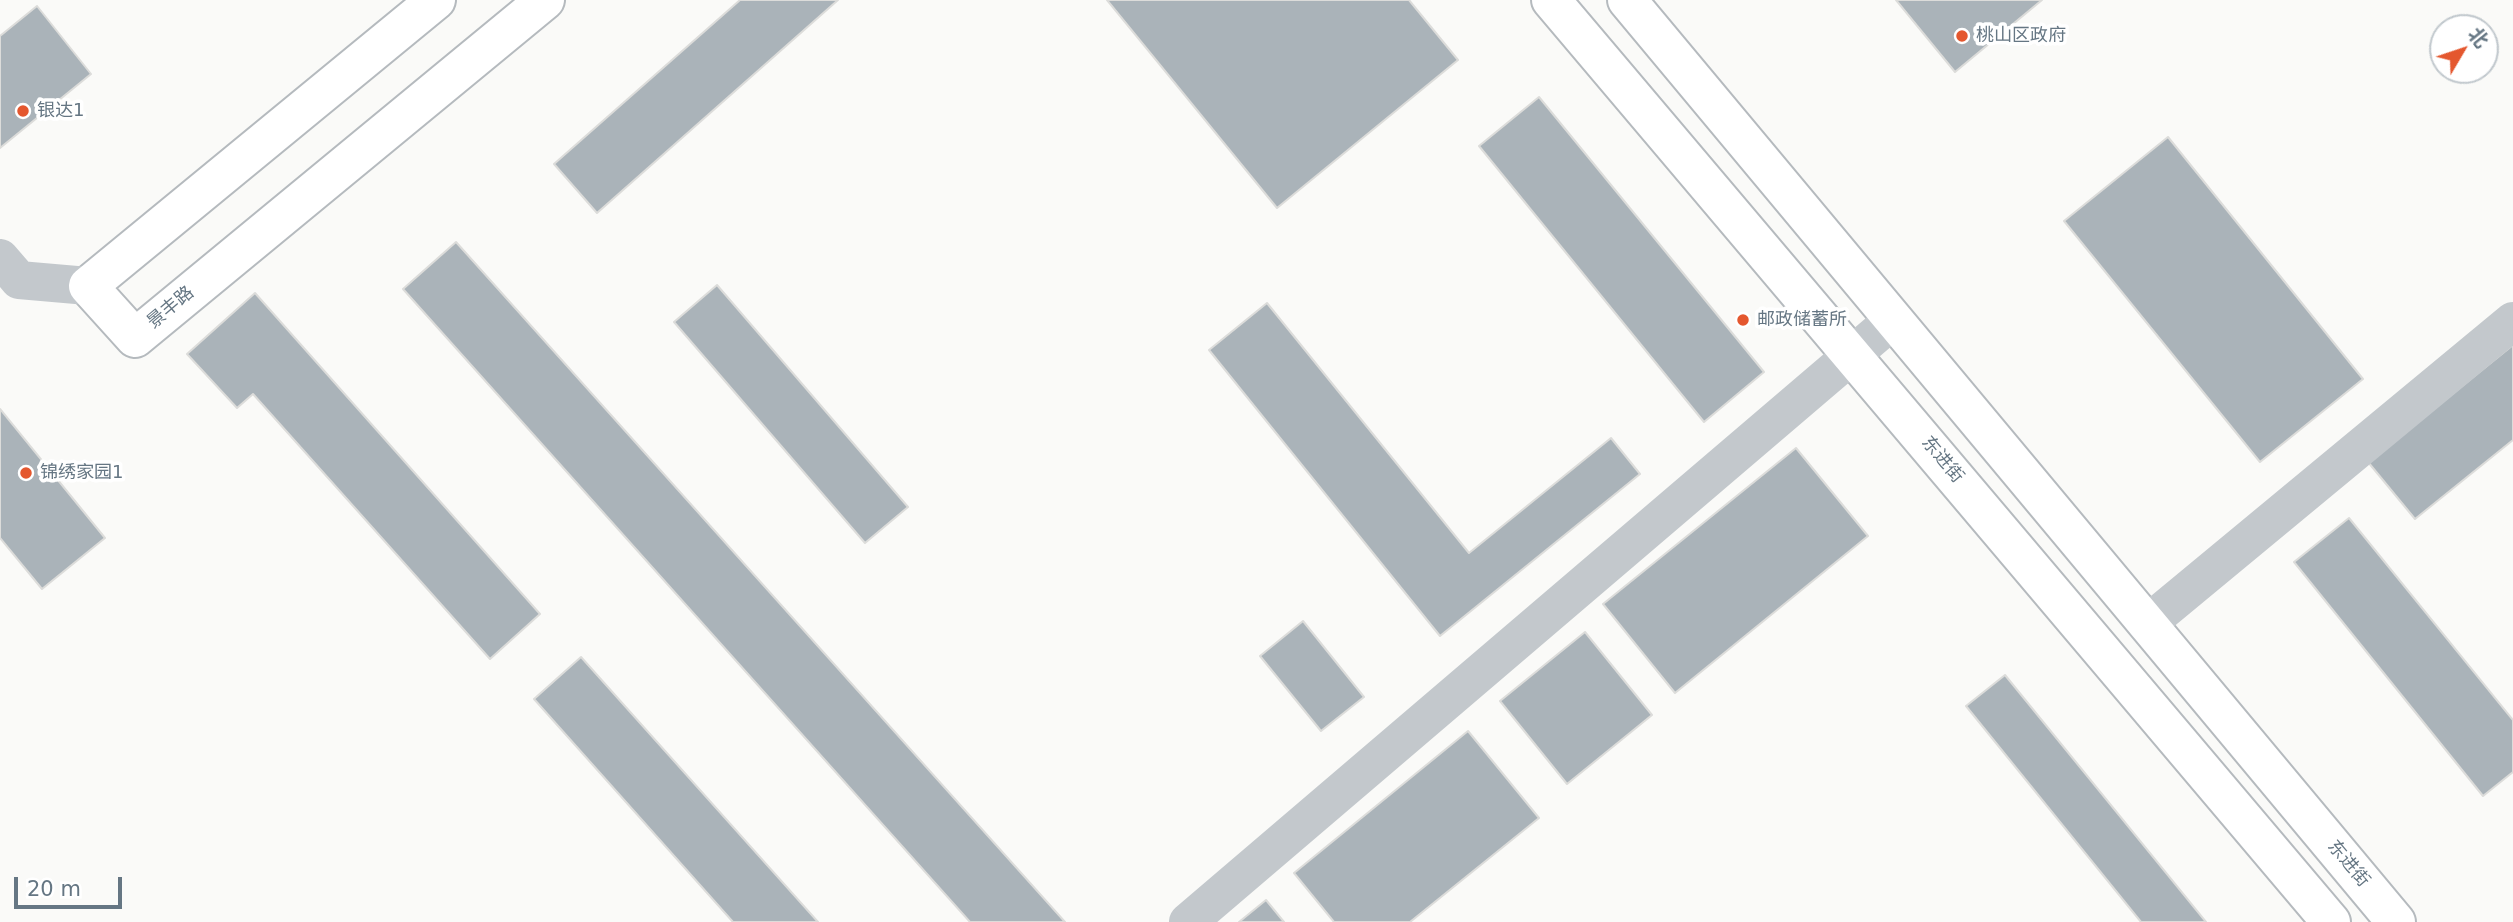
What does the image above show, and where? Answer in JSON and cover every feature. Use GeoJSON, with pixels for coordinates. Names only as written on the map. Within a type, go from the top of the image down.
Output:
{"type":"FeatureCollection","features":[{"type":"Feature","properties":{"kind":"main road"},"geometry":{"type":"LineString","coordinates":[[88,286],[436,0]]}},
{"type":"Feature","properties":{"kind":"main road","name":"景丰路"},"geometry":{"type":"LineString","coordinates":[[88,286],[135,338],[545,0]]}},
{"type":"Feature","properties":{"kind":"main road","name":"东进街"},"geometry":{"type":"LineString","coordinates":[[1551,0],[2331,922]]}},
{"type":"Feature","properties":{"kind":"main road","name":"东进街"},"geometry":{"type":"LineString","coordinates":[[1627,0],[2396,922]]}},
{"type":"Feature","properties":{"kind":"street"},"geometry":{"type":"LineString","coordinates":[[0,258],[19,280],[88,286]]}},
{"type":"Feature","properties":{"kind":"street"},"geometry":{"type":"LineString","coordinates":[[1188,922],[1893,320]]}},
{"type":"Feature","properties":{"kind":"street"},"geometry":{"type":"LineString","coordinates":[[2147,624],[2513,321]]}},
{"type":"Feature","properties":{"kind":"building"},"geometry":{"type":"Polygon","coordinates":[[[740,0],[838,0],[597,213],[554,164],[740,0]]]}},
{"type":"Feature","properties":{"kind":"building"},"geometry":{"type":"Polygon","coordinates":[[[1107,0],[1409,0],[1458,60],[1277,208],[1107,0]]]}},
{"type":"Feature","properties":{"kind":"building","name":"桃山区政府"},"geometry":{"type":"Polygon","coordinates":[[[1896,0],[2042,0],[1955,72],[1896,0]]]}},
{"type":"Feature","properties":{"kind":"building","name":"银达1"},"geometry":{"type":"Polygon","coordinates":[[[37,6],[91,74],[0,148],[0,36],[37,6]]]}},
{"type":"Feature","properties":{"kind":"building"},"geometry":{"type":"Polygon","coordinates":[[[1539,97],[1764,372],[1704,422],[1479,146],[1539,97]]]}},
{"type":"Feature","properties":{"kind":"building"},"geometry":{"type":"Polygon","coordinates":[[[2168,137],[2363,379],[2260,462],[2064,221],[2168,137]]]}},
{"type":"Feature","properties":{"kind":"building"},"geometry":{"type":"Polygon","coordinates":[[[456,242],[1065,922],[970,922],[403,289],[456,242]]]}},
{"type":"Feature","properties":{"kind":"building"},"geometry":{"type":"Polygon","coordinates":[[[717,285],[908,507],[865,543],[674,322],[717,285]]]}},
{"type":"Feature","properties":{"kind":"building"},"geometry":{"type":"Polygon","coordinates":[[[255,293],[540,614],[490,659],[253,394],[237,408],[187,354],[255,293]]]}},
{"type":"Feature","properties":{"kind":"building"},"geometry":{"type":"Polygon","coordinates":[[[1267,303],[1469,553],[1611,438],[1640,474],[1440,636],[1209,350],[1267,303]]]}},
{"type":"Feature","properties":{"kind":"building"},"geometry":{"type":"Polygon","coordinates":[[[2513,345],[2513,440],[2415,519],[2368,462],[2513,345]]]}},
{"type":"Feature","properties":{"kind":"building","name":"锦绣家园1"},"geometry":{"type":"Polygon","coordinates":[[[0,409],[105,538],[42,589],[0,538],[0,409]]]}},
{"type":"Feature","properties":{"kind":"building"},"geometry":{"type":"Polygon","coordinates":[[[1796,448],[1868,536],[1675,693],[1603,604],[1796,448]]]}},
{"type":"Feature","properties":{"kind":"building"},"geometry":{"type":"Polygon","coordinates":[[[2349,518],[2513,720],[2513,772],[2483,796],[2294,562],[2349,518]]]}},
{"type":"Feature","properties":{"kind":"building"},"geometry":{"type":"Polygon","coordinates":[[[1303,621],[1364,697],[1321,731],[1260,656],[1303,621]]]}},
{"type":"Feature","properties":{"kind":"building"},"geometry":{"type":"Polygon","coordinates":[[[1585,632],[1652,715],[1567,784],[1500,701],[1585,632]]]}},
{"type":"Feature","properties":{"kind":"building"},"geometry":{"type":"Polygon","coordinates":[[[581,657],[818,922],[733,922],[534,699],[581,657]]]}},
{"type":"Feature","properties":{"kind":"building"},"geometry":{"type":"Polygon","coordinates":[[[2005,675],[2206,922],[2141,922],[1966,706],[2005,675]]]}},
{"type":"Feature","properties":{"kind":"building"},"geometry":{"type":"Polygon","coordinates":[[[1468,731],[1539,818],[1410,922],[1334,922],[1294,873],[1468,731]]]}},
{"type":"Feature","properties":{"kind":"building"},"geometry":{"type":"Polygon","coordinates":[[[1266,900],[1284,922],[1239,922],[1266,900]]]}},
{"type":"Feature","properties":{"kind":"place","name":"桃山区政府"},"geometry":{"type":"Point","coordinates":[1962,36]}},
{"type":"Feature","properties":{"kind":"place","name":"银达1"},"geometry":{"type":"Point","coordinates":[23,111]}},
{"type":"Feature","properties":{"kind":"place","name":"邮政储蓄所"},"geometry":{"type":"Point","coordinates":[1743,320]}},
{"type":"Feature","properties":{"kind":"place","name":"锦绣家园1"},"geometry":{"type":"Point","coordinates":[26,473]}}]}
